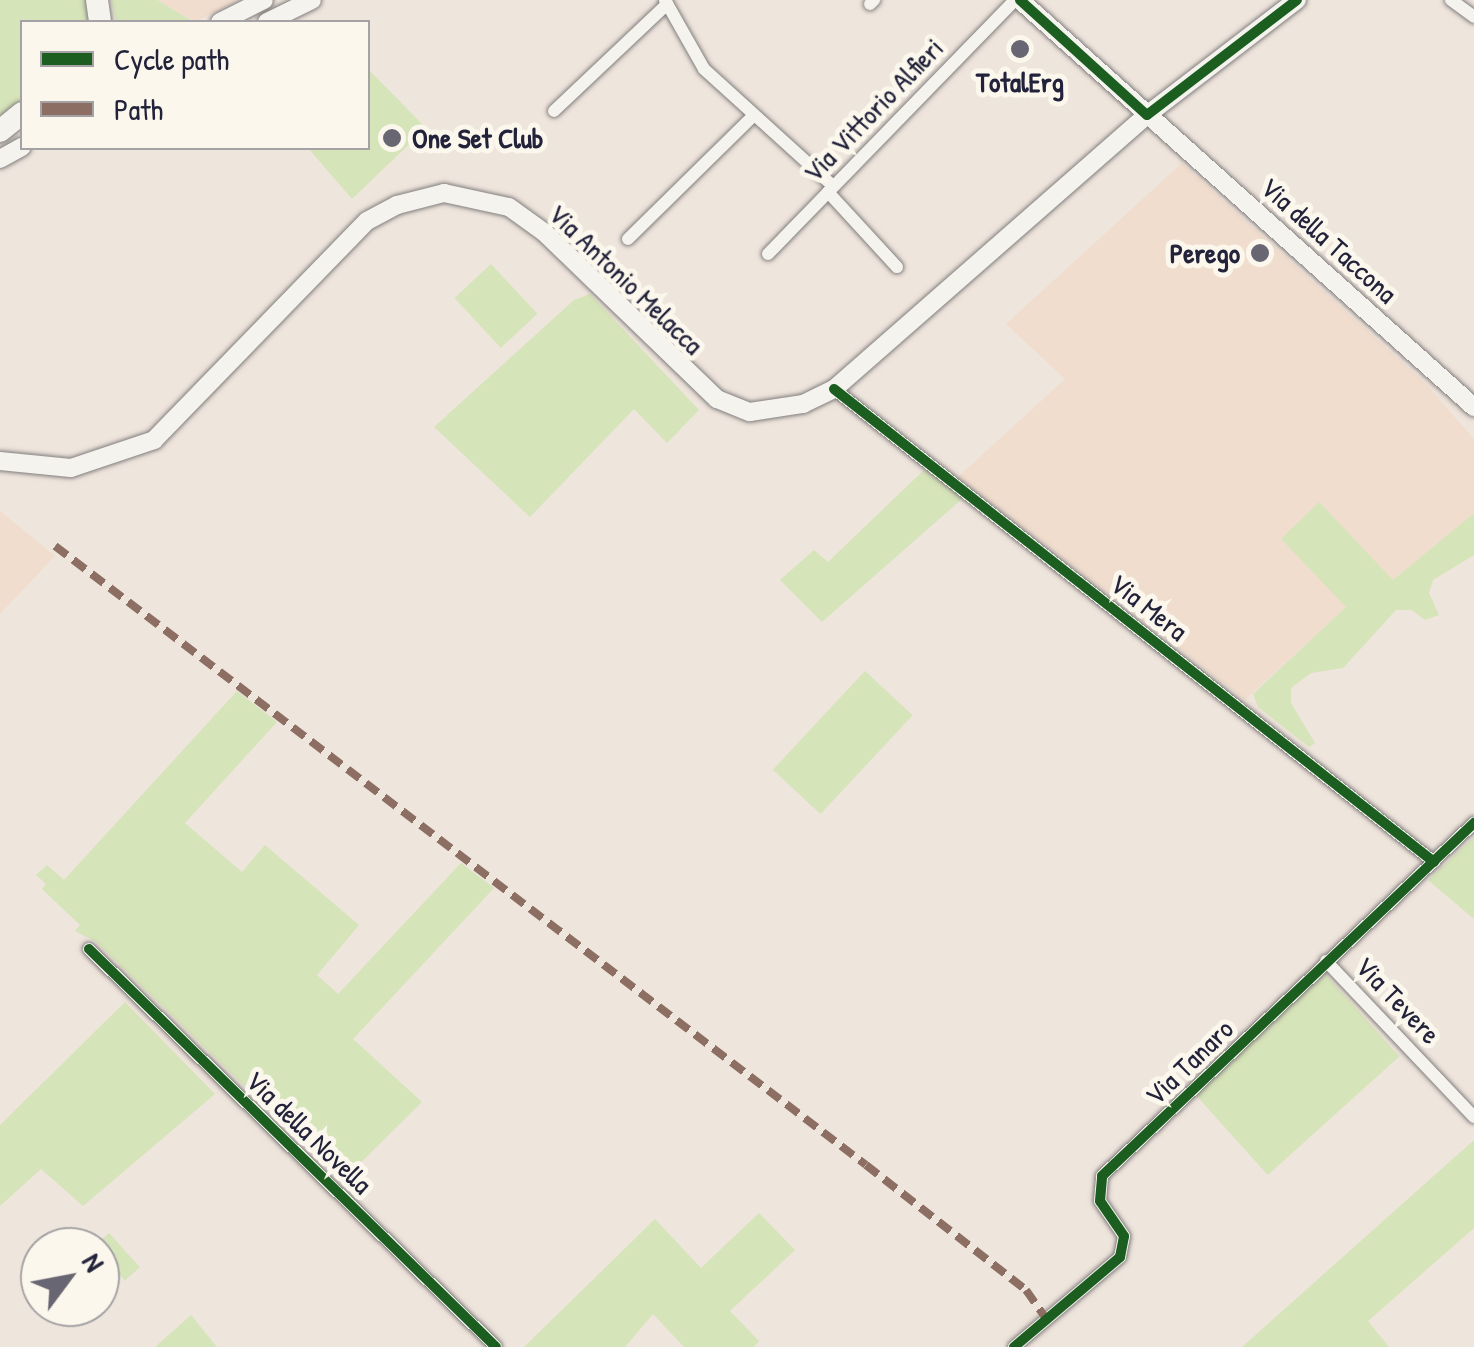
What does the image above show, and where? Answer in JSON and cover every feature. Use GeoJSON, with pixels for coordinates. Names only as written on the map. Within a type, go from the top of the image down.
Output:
{"type":"FeatureCollection","features":[{"type":"Feature","properties":{"kind":"highway"},"geometry":{"type":"LineString","coordinates":[[0,133],[20,116]]}},
{"type":"Feature","properties":{"kind":"main road"},"geometry":{"type":"LineString","coordinates":[[224,20],[264,0]]}},
{"type":"Feature","properties":{"kind":"main road"},"geometry":{"type":"LineString","coordinates":[[272,20],[312,0]]}},
{"type":"Feature","properties":{"kind":"main road","name":"Via della Taccona"},"geometry":{"type":"LineString","coordinates":[[1017,0],[1474,407]]}},
{"type":"Feature","properties":{"kind":"main road","name":"Via Antonio Melacca"},"geometry":{"type":"LineString","coordinates":[[0,462],[71,468],[154,440],[367,222],[397,205],[444,193],[509,206],[545,233],[717,399],[762,411],[789,408],[834,389],[1146,115],[1297,0]]}},
{"type":"Feature","properties":{"kind":"street","name":"Via Vittorio Alfieri"},"geometry":{"type":"LineString","coordinates":[[768,254],[1017,0]]}},
{"type":"Feature","properties":{"kind":"street"},"geometry":{"type":"LineString","coordinates":[[1451,0],[1474,17]]}},
{"type":"Feature","properties":{"kind":"street"},"geometry":{"type":"LineString","coordinates":[[554,111],[666,2],[704,68],[831,189],[897,266]]}},
{"type":"Feature","properties":{"kind":"street"},"geometry":{"type":"LineString","coordinates":[[628,239],[753,116]]}},
{"type":"Feature","properties":{"kind":"street","name":"Via Mera"},"geometry":{"type":"LineString","coordinates":[[834,389],[1434,862]]}},
{"type":"Feature","properties":{"kind":"street","name":"Via Tanaro"},"geometry":{"type":"LineString","coordinates":[[1014,1347],[1120,1257],[1124,1236],[1100,1201],[1102,1176],[1474,823]]}},
{"type":"Feature","properties":{"kind":"street","name":"Via della Novella"},"geometry":{"type":"LineString","coordinates":[[90,949],[496,1347]]}},
{"type":"Feature","properties":{"kind":"street","name":"Via Tevere"},"geometry":{"type":"LineString","coordinates":[[1326,962],[1474,1116]]}},
{"type":"Feature","properties":{"kind":"shaded area"},"geometry":{"type":"Polygon","coordinates":[[[157,0],[239,0],[199,20],[192,20],[157,0]]]}},
{"type":"Feature","properties":{"kind":"shaded area"},"geometry":{"type":"Polygon","coordinates":[[[1182,163],[1426,384],[1474,439],[1474,513],[1393,580],[1281,539],[1347,606],[1245,700],[958,477],[1065,379],[1006,324],[1182,163]]]}},
{"type":"Feature","properties":{"kind":"shaded area"},"geometry":{"type":"Polygon","coordinates":[[[0,511],[55,556],[0,614],[0,511]]]}},
{"type":"Feature","properties":{"kind":"green space"},"geometry":{"type":"Polygon","coordinates":[[[0,0],[88,0],[91,20],[20,20],[20,108],[0,121],[0,0]]]}},
{"type":"Feature","properties":{"kind":"green space"},"geometry":{"type":"Polygon","coordinates":[[[111,0],[157,0],[191,20],[116,20],[111,0]]]}},
{"type":"Feature","properties":{"kind":"green space","name":"One Set Club"},"geometry":{"type":"Polygon","coordinates":[[[370,71],[426,128],[352,199],[310,150],[370,150],[370,71]]]}},
{"type":"Feature","properties":{"kind":"green space"},"geometry":{"type":"Polygon","coordinates":[[[491,264],[537,314],[501,348],[454,298],[491,264]]]}},
{"type":"Feature","properties":{"kind":"green space"},"geometry":{"type":"Polygon","coordinates":[[[590,294],[699,410],[667,443],[634,409],[530,517],[434,427],[574,300],[590,294]]]}},
{"type":"Feature","properties":{"kind":"green space"},"geometry":{"type":"Polygon","coordinates":[[[926,468],[963,498],[822,622],[780,580],[814,550],[828,562],[926,468]]]}},
{"type":"Feature","properties":{"kind":"green space"},"geometry":{"type":"Polygon","coordinates":[[[1319,502],[1393,580],[1474,513],[1474,555],[1433,580],[1429,593],[1439,615],[1425,620],[1412,610],[1396,610],[1343,668],[1311,673],[1291,688],[1291,703],[1315,743],[1309,747],[1258,707],[1253,694],[1346,607],[1281,539],[1319,502]]]}},
{"type":"Feature","properties":{"kind":"green space"},"geometry":{"type":"Polygon","coordinates":[[[865,671],[913,715],[820,814],[773,770],[865,671]]]}},
{"type":"Feature","properties":{"kind":"green space"},"geometry":{"type":"Polygon","coordinates":[[[237,691],[277,722],[185,823],[242,872],[265,845],[359,925],[317,975],[338,994],[461,863],[494,888],[353,1039],[422,1102],[342,1181],[96,942],[75,931],[80,925],[42,889],[46,884],[36,875],[47,865],[64,880],[237,691]]]}},
{"type":"Feature","properties":{"kind":"green space"},"geometry":{"type":"Polygon","coordinates":[[[1474,837],[1474,919],[1428,880],[1474,837]]]}},
{"type":"Feature","properties":{"kind":"green space"},"geometry":{"type":"Polygon","coordinates":[[[1325,974],[1399,1056],[1268,1175],[1193,1092],[1325,974]]]}},
{"type":"Feature","properties":{"kind":"green space"},"geometry":{"type":"Polygon","coordinates":[[[125,1002],[215,1094],[83,1206],[41,1169],[0,1206],[0,1125],[125,1002]]]}},
{"type":"Feature","properties":{"kind":"green space"},"geometry":{"type":"Polygon","coordinates":[[[1474,1140],[1474,1228],[1368,1321],[1389,1347],[1242,1347],[1474,1140]]]}},
{"type":"Feature","properties":{"kind":"green space"},"geometry":{"type":"Polygon","coordinates":[[[759,1213],[795,1250],[730,1311],[759,1341],[754,1347],[684,1347],[653,1314],[625,1347],[524,1347],[655,1219],[701,1268],[759,1213]]]}},
{"type":"Feature","properties":{"kind":"green space"},"geometry":{"type":"Polygon","coordinates":[[[120,1245],[140,1267],[125,1281],[120,1275],[120,1245]]]}},
{"type":"Feature","properties":{"kind":"green space"},"geometry":{"type":"Polygon","coordinates":[[[191,1315],[217,1347],[155,1347],[191,1315]]]}},
{"type":"Feature","properties":{"kind":"marked path"},"geometry":{"type":"LineString","coordinates":[[55,546],[866,1165],[1026,1290],[1047,1320]]}},
{"type":"Feature","properties":{"kind":"cycle path"},"geometry":{"type":"LineString","coordinates":[[1020,0],[1147,115],[1297,0]]}},
{"type":"Feature","properties":{"kind":"cycle path"},"geometry":{"type":"LineString","coordinates":[[834,389],[1434,862]]}},
{"type":"Feature","properties":{"kind":"cycle path"},"geometry":{"type":"LineString","coordinates":[[1014,1347],[1120,1257],[1124,1236],[1100,1201],[1102,1176],[1474,823]]}},
{"type":"Feature","properties":{"kind":"cycle path"},"geometry":{"type":"LineString","coordinates":[[89,949],[496,1347]]}},
{"type":"Feature","properties":{"kind":"place","name":"TotalErg"},"geometry":{"type":"Point","coordinates":[1020,49]}},
{"type":"Feature","properties":{"kind":"place","name":"One Set Club"},"geometry":{"type":"Point","coordinates":[392,138]}},
{"type":"Feature","properties":{"kind":"place","name":"Perego"},"geometry":{"type":"Point","coordinates":[1260,253]}}]}
